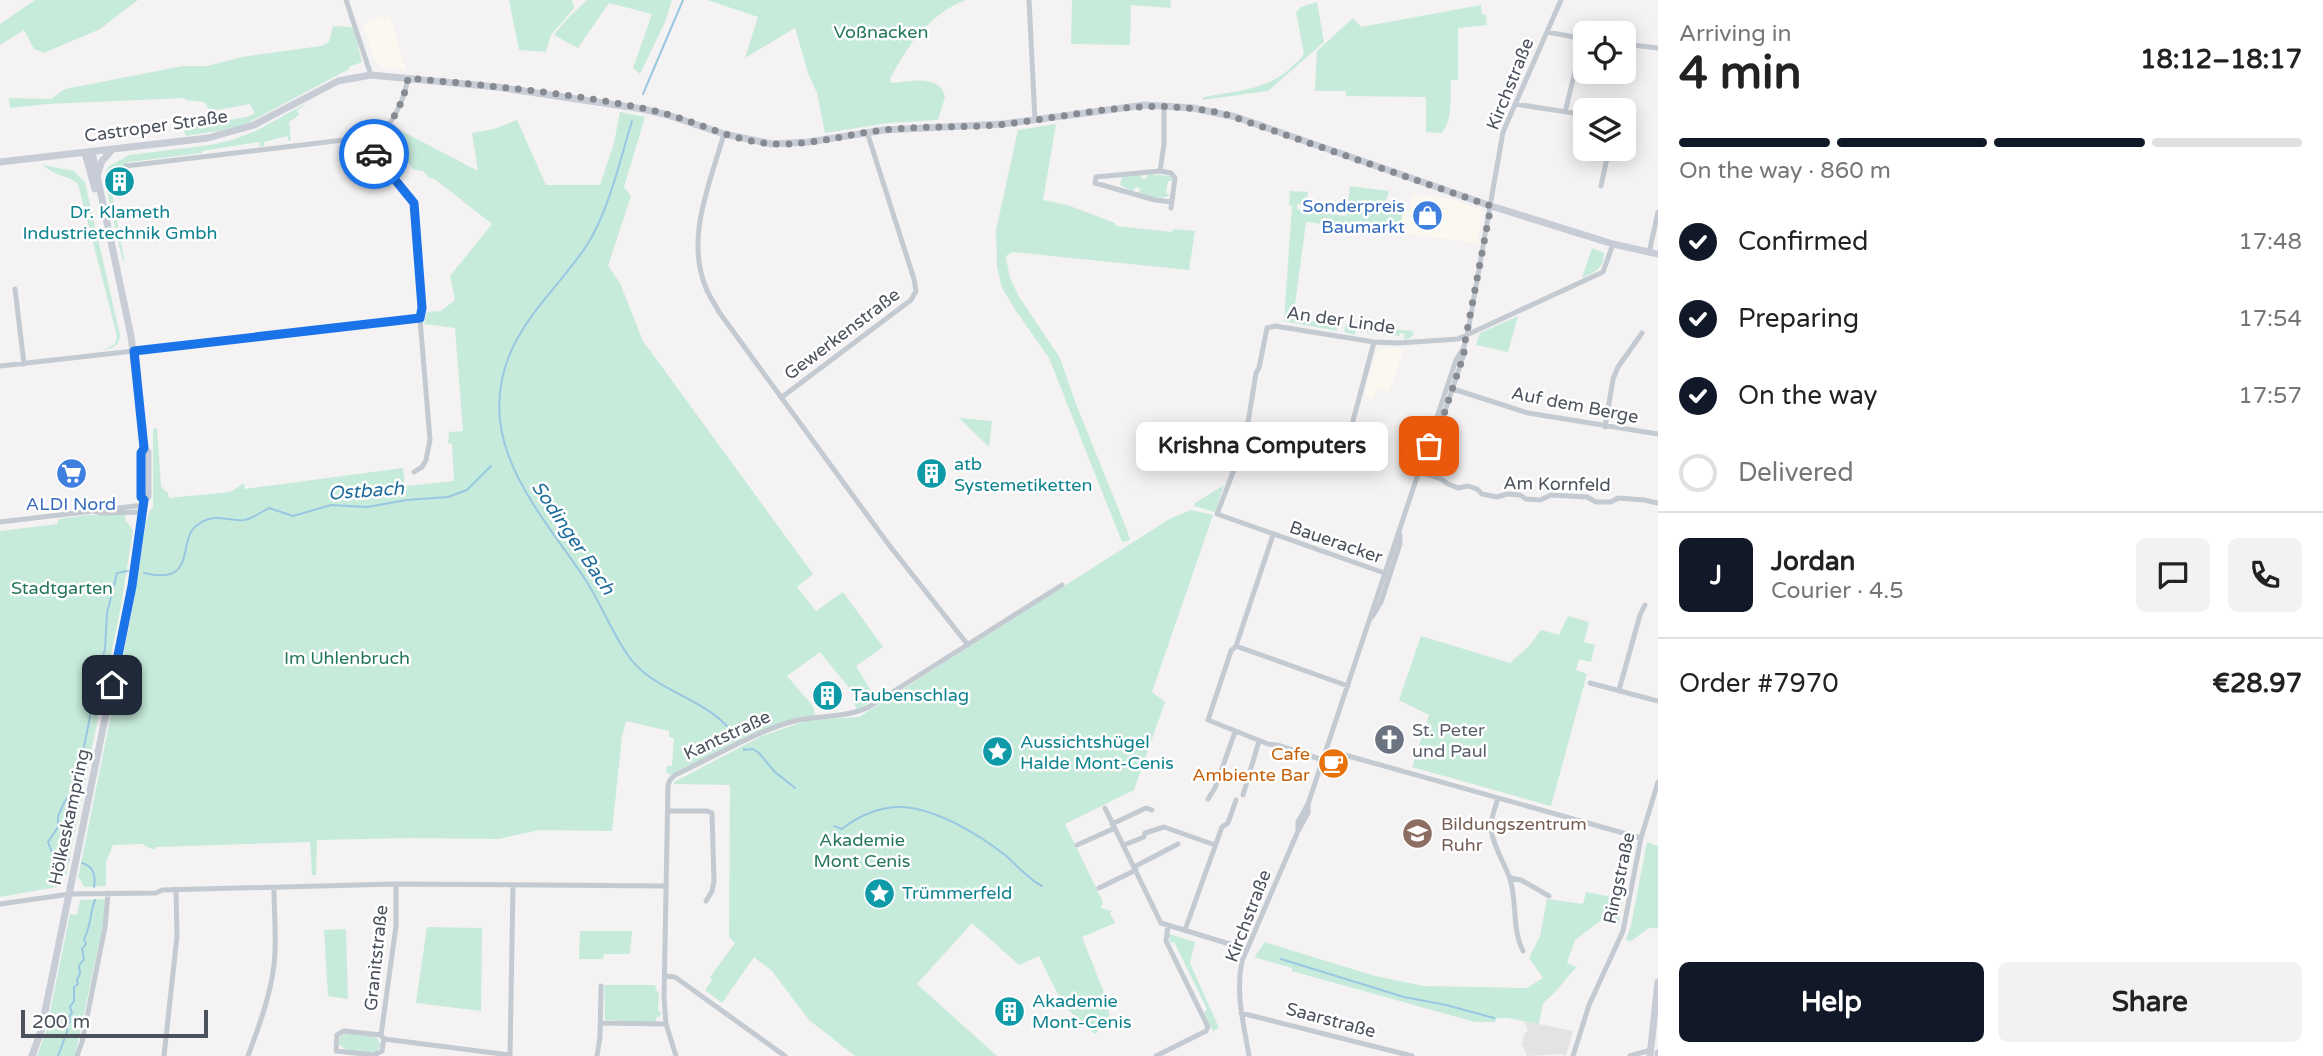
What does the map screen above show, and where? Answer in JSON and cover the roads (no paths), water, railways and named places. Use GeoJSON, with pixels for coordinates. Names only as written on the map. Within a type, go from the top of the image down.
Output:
{"type":"FeatureCollection","features":[{"type":"Feature","properties":{"kind":"main road","name":"Castroper Straße"},"geometry":{"type":"LineString","coordinates":[[0,162],[208,138],[230,133],[254,125],[338,81],[371,75],[539,92],[643,109],[759,143],[785,144],[902,128],[990,126],[1124,106],[1164,105],[1204,109],[1236,117],[1491,206],[1613,244],[1654,253]]}},
{"type":"Feature","properties":{"kind":"main road"},"geometry":{"type":"LineString","coordinates":[[96,177],[102,161],[112,150]]}},
{"type":"Feature","properties":{"kind":"main road","name":"Hölkeskampring"},"geometry":{"type":"LineString","coordinates":[[32,1056],[41,1031],[132,586],[143,506],[141,453],[144,448],[134,351],[96,177],[88,152]]}},
{"type":"Feature","properties":{"kind":"main road","name":"Hölkeskampring"},"geometry":{"type":"LineString","coordinates":[[88,152],[91,178],[99,195]]}},
{"type":"Feature","properties":{"kind":"main road"},"geometry":{"type":"LineString","coordinates":[[1652,1053],[1658,982]]}},
{"type":"Feature","properties":{"kind":"street"},"geometry":{"type":"LineString","coordinates":[[346,0],[371,75]]}},
{"type":"Feature","properties":{"kind":"street"},"geometry":{"type":"LineString","coordinates":[[1029,0],[1035,120]]}},
{"type":"Feature","properties":{"kind":"street","name":"Kirchstraße"},"geometry":{"type":"LineString","coordinates":[[1250,1056],[1241,1013],[1240,974],[1246,949],[1297,831],[1298,822],[1308,804],[1438,420],[1444,414],[1450,387],[1464,354],[1502,138],[1562,0]]}},
{"type":"Feature","properties":{"kind":"street"},"geometry":{"type":"LineString","coordinates":[[1547,32],[1573,37]]}},
{"type":"Feature","properties":{"kind":"street"},"geometry":{"type":"LineString","coordinates":[[1636,45],[1658,48]]}},
{"type":"Feature","properties":{"kind":"street"},"geometry":{"type":"LineString","coordinates":[[368,147],[384,131],[404,97],[408,78]]}},
{"type":"Feature","properties":{"kind":"street"},"geometry":{"type":"LineString","coordinates":[[1564,112],[1573,79]]}},
{"type":"Feature","properties":{"kind":"street"},"geometry":{"type":"LineString","coordinates":[[1515,104],[1573,113]]}},
{"type":"Feature","properties":{"kind":"street"},"geometry":{"type":"LineString","coordinates":[[1160,171],[1164,144],[1164,105]]}},
{"type":"Feature","properties":{"kind":"street","name":"Gewerkenstraße"},"geometry":{"type":"LineString","coordinates":[[782,397],[911,300],[916,291],[889,196],[866,132]]}},
{"type":"Feature","properties":{"kind":"street","name":"Gewerkenstraße"},"geometry":{"type":"LineString","coordinates":[[724,134],[699,222],[697,245],[706,288],[719,312],[889,545],[968,645]]}},
{"type":"Feature","properties":{"kind":"street"},"geometry":{"type":"LineString","coordinates":[[126,166],[352,139],[362,141],[368,147],[414,203],[430,440],[426,460],[422,467],[414,472]]}},
{"type":"Feature","properties":{"kind":"street"},"geometry":{"type":"LineString","coordinates":[[1601,186],[1606,161]]}},
{"type":"Feature","properties":{"kind":"street"},"geometry":{"type":"LineString","coordinates":[[1160,171],[1174,175],[1171,205],[1095,183],[1096,177],[1114,175],[1160,171]]}},
{"type":"Feature","properties":{"kind":"street"},"geometry":{"type":"LineString","coordinates":[[1114,175],[1114,189]]}},
{"type":"Feature","properties":{"kind":"street"},"geometry":{"type":"LineString","coordinates":[[1654,253],[1658,212]]}},
{"type":"Feature","properties":{"kind":"street","name":"An der Linde"},"geometry":{"type":"LineString","coordinates":[[1217,514],[1247,431],[1256,373],[1267,328],[1275,326],[1374,342],[1458,339],[1603,272],[1613,244]]}},
{"type":"Feature","properties":{"kind":"street"},"geometry":{"type":"LineString","coordinates":[[15,289],[24,364]]}},
{"type":"Feature","properties":{"kind":"street"},"geometry":{"type":"LineString","coordinates":[[0,366],[420,318]]}},
{"type":"Feature","properties":{"kind":"street"},"geometry":{"type":"LineString","coordinates":[[1605,426],[1613,379],[1618,367],[1642,333]]}},
{"type":"Feature","properties":{"kind":"street"},"geometry":{"type":"LineString","coordinates":[[1247,431],[1343,451],[1374,342]]}},
{"type":"Feature","properties":{"kind":"street","name":"Auf dem Berge"},"geometry":{"type":"LineString","coordinates":[[1450,387],[1528,413],[1658,434]]}},
{"type":"Feature","properties":{"kind":"street","name":"Am Kornfeld"},"geometry":{"type":"LineString","coordinates":[[1420,472],[1458,488],[1468,486],[1482,494],[1497,497],[1507,494],[1540,500],[1551,495],[1587,497],[1597,502],[1611,502],[1618,498],[1658,503]]}},
{"type":"Feature","properties":{"kind":"street"},"geometry":{"type":"LineString","coordinates":[[0,522],[91,510],[101,513],[143,506]]}},
{"type":"Feature","properties":{"kind":"street","name":"Baueracker"},"geometry":{"type":"LineString","coordinates":[[1217,514],[1387,574]]}},
{"type":"Feature","properties":{"kind":"street","name":"Baueracker"},"geometry":{"type":"LineString","coordinates":[[1235,732],[1208,720],[1273,535]]}},
{"type":"Feature","properties":{"kind":"street","name":"Kantstraße"},"geometry":{"type":"LineString","coordinates":[[676,1056],[666,1024],[668,782],[676,775],[779,726],[807,718],[857,713],[1062,585]]}},
{"type":"Feature","properties":{"kind":"street"},"geometry":{"type":"LineString","coordinates":[[1619,691],[1645,605]]}},
{"type":"Feature","properties":{"kind":"street"},"geometry":{"type":"LineString","coordinates":[[1236,646],[1348,686]]}},
{"type":"Feature","properties":{"kind":"street"},"geometry":{"type":"LineString","coordinates":[[1590,683],[1658,701]]}},
{"type":"Feature","properties":{"kind":"street"},"geometry":{"type":"LineString","coordinates":[[1208,799],[1215,788],[1235,732],[1323,760]]}},
{"type":"Feature","properties":{"kind":"street"},"geometry":{"type":"LineString","coordinates":[[1243,795],[1259,741]]}},
{"type":"Feature","properties":{"kind":"street"},"geometry":{"type":"LineString","coordinates":[[1326,750],[1641,838]]}},
{"type":"Feature","properties":{"kind":"street","name":"Ringstraße"},"geometry":{"type":"LineString","coordinates":[[1573,1056],[1589,1005],[1623,930],[1641,838],[1658,782]]}},
{"type":"Feature","properties":{"kind":"street"},"geometry":{"type":"LineString","coordinates":[[1498,798],[1491,823],[1492,833],[1500,859],[1510,878],[1517,939],[1523,951]]}},
{"type":"Feature","properties":{"kind":"street"},"geometry":{"type":"LineString","coordinates":[[1185,930],[1222,827],[1228,823],[1236,800]]}},
{"type":"Feature","properties":{"kind":"street"},"geometry":{"type":"LineString","coordinates":[[1105,808],[1161,923],[1246,949]]}},
{"type":"Feature","properties":{"kind":"street"},"geometry":{"type":"LineString","coordinates":[[1077,845],[1146,808],[1152,810]]}},
{"type":"Feature","properties":{"kind":"street"},"geometry":{"type":"LineString","coordinates":[[668,811],[707,811],[714,817],[714,881],[712,891],[705,901]]}},
{"type":"Feature","properties":{"kind":"street"},"geometry":{"type":"LineString","coordinates":[[1124,845],[1156,828],[1164,827],[1215,845]]}},
{"type":"Feature","properties":{"kind":"street"},"geometry":{"type":"LineString","coordinates":[[1099,888],[1178,844]]}},
{"type":"Feature","properties":{"kind":"street"},"geometry":{"type":"LineString","coordinates":[[1510,878],[1521,880],[1549,896]]}},
{"type":"Feature","properties":{"kind":"street"},"geometry":{"type":"LineString","coordinates":[[0,904],[69,894],[176,889],[396,884],[666,886]]}},
{"type":"Feature","properties":{"kind":"street","name":"Granitstraße"},"geometry":{"type":"LineString","coordinates":[[382,1037],[341,1031],[337,1035],[335,1053],[378,1055],[382,1051],[396,926],[396,884]]}},
{"type":"Feature","properties":{"kind":"street"},"geometry":{"type":"LineString","coordinates":[[382,1037],[510,1055],[513,885]]}},
{"type":"Feature","properties":{"kind":"street"},"geometry":{"type":"LineString","coordinates":[[248,1056],[268,998],[274,969],[274,888]]}},
{"type":"Feature","properties":{"kind":"street"},"geometry":{"type":"LineString","coordinates":[[163,1056],[177,936],[176,889]]}},
{"type":"Feature","properties":{"kind":"street"},"geometry":{"type":"LineString","coordinates":[[77,1056],[105,927],[108,893]]}},
{"type":"Feature","properties":{"kind":"street"},"geometry":{"type":"LineString","coordinates":[[1156,1056],[1208,1029],[1166,941],[1168,925]]}},
{"type":"Feature","properties":{"kind":"street"},"geometry":{"type":"LineString","coordinates":[[665,976],[675,977],[785,1056]]}},
{"type":"Feature","properties":{"kind":"street"},"geometry":{"type":"LineString","coordinates":[[597,1056],[601,1023],[601,986]]}},
{"type":"Feature","properties":{"kind":"street","name":"Saarstraße"},"geometry":{"type":"LineString","coordinates":[[1241,1013],[1412,1056]]}},
{"type":"Feature","properties":{"kind":"street"},"geometry":{"type":"LineString","coordinates":[[601,1023],[666,1024]]}},
{"type":"Feature","properties":{"kind":"street"},"geometry":{"type":"LineString","coordinates":[[1630,1056],[1640,1052],[1652,1053]]}},
{"type":"Feature","properties":{"kind":"waterway","name":"Sodinger Bach"},"geometry":{"type":"LineString","coordinates":[[643,94],[683,0]]}},
{"type":"Feature","properties":{"kind":"waterway","name":"Sodinger Bach"},"geometry":{"type":"LineString","coordinates":[[632,121],[595,231],[578,258],[538,307],[513,347],[502,380],[499,411],[504,441],[514,469],[529,497],[589,586],[627,654],[651,678],[712,713],[735,737]]}},
{"type":"Feature","properties":{"kind":"waterway","name":"Ostbach"},"geometry":{"type":"LineString","coordinates":[[144,573],[161,575],[172,573],[179,568],[191,533],[196,526],[209,519],[244,520],[269,508],[293,516],[331,505],[367,507],[448,497],[467,490],[491,466]]}},
{"type":"Feature","properties":{"kind":"waterway","name":"Ostbach"},"geometry":{"type":"LineString","coordinates":[[69,860],[53,855],[48,842],[58,827],[58,816],[65,801],[73,792],[74,778],[80,766],[90,717],[91,689],[105,649],[107,613],[117,573],[128,571]]}},
{"type":"Feature","properties":{"kind":"waterway"},"geometry":{"type":"LineString","coordinates":[[744,749],[753,749],[759,753],[775,772],[795,788]]}},
{"type":"Feature","properties":{"kind":"waterway"},"geometry":{"type":"LineString","coordinates":[[834,826],[842,829],[862,816],[886,808],[902,807],[929,812],[982,839],[1042,886]]}},
{"type":"Feature","properties":{"kind":"waterway","name":"Ostbach"},"geometry":{"type":"LineString","coordinates":[[82,863],[93,872],[94,887]]}},
{"type":"Feature","properties":{"kind":"waterway","name":"Ostbach"},"geometry":{"type":"LineString","coordinates":[[58,1056],[70,1022],[74,987],[78,984],[79,966],[84,959],[84,939],[95,900]]}},
{"type":"Feature","properties":{"kind":"waterway"},"geometry":{"type":"LineString","coordinates":[[1281,959],[1404,997],[1494,1018]]}},
{"type":"Feature","properties":{"kind":"place","name":"Dr. Klameth Industrietechnik Gmbh"},"geometry":{"type":"Point","coordinates":[120,181]}},
{"type":"Feature","properties":{"kind":"place","name":"Sonderpreis Baumarkt"},"geometry":{"type":"Point","coordinates":[1428,216]}},
{"type":"Feature","properties":{"kind":"place","name":"Krishna Computers"},"geometry":{"type":"Point","coordinates":[1429,446]}},
{"type":"Feature","properties":{"kind":"place","name":"ALDI Nord"},"geometry":{"type":"Point","coordinates":[71,474]}},
{"type":"Feature","properties":{"kind":"place","name":"atb Systemetiketten"},"geometry":{"type":"Point","coordinates":[931,474]}},
{"type":"Feature","properties":{"kind":"place","name":"Taubenschlag"},"geometry":{"type":"Point","coordinates":[828,695]}},
{"type":"Feature","properties":{"kind":"place","name":"St. Peter und Paul"},"geometry":{"type":"Point","coordinates":[1389,740]}},
{"type":"Feature","properties":{"kind":"place","name":"Aussichtshügel Halde Mont-Cenis"},"geometry":{"type":"Point","coordinates":[997,752]}},
{"type":"Feature","properties":{"kind":"place","name":"Cafe Ambiente Bar"},"geometry":{"type":"Point","coordinates":[1333,764]}},
{"type":"Feature","properties":{"kind":"place","name":"Bildungszentrum Ruhr"},"geometry":{"type":"Point","coordinates":[1418,834]}},
{"type":"Feature","properties":{"kind":"place","name":"Trümmerfeld"},"geometry":{"type":"Point","coordinates":[879,893]}},
{"type":"Feature","properties":{"kind":"place","name":"Akademie Mont-Cenis"},"geometry":{"type":"Point","coordinates":[1009,1011]}},
{"type":"Feature","properties":{"kind":"park label","name":"Voßnacken"},"geometry":{"type":"Point","coordinates":[881,32]}},
{"type":"Feature","properties":{"kind":"park label","name":"Stadtgarten"},"geometry":{"type":"Point","coordinates":[62,588]}},
{"type":"Feature","properties":{"kind":"park label","name":"Im Uhlenbruch"},"geometry":{"type":"Point","coordinates":[347,658]}},
{"type":"Feature","properties":{"kind":"park label","name":"Akademie Mont Cenis"},"geometry":{"type":"Point","coordinates":[862,850]}}]}
